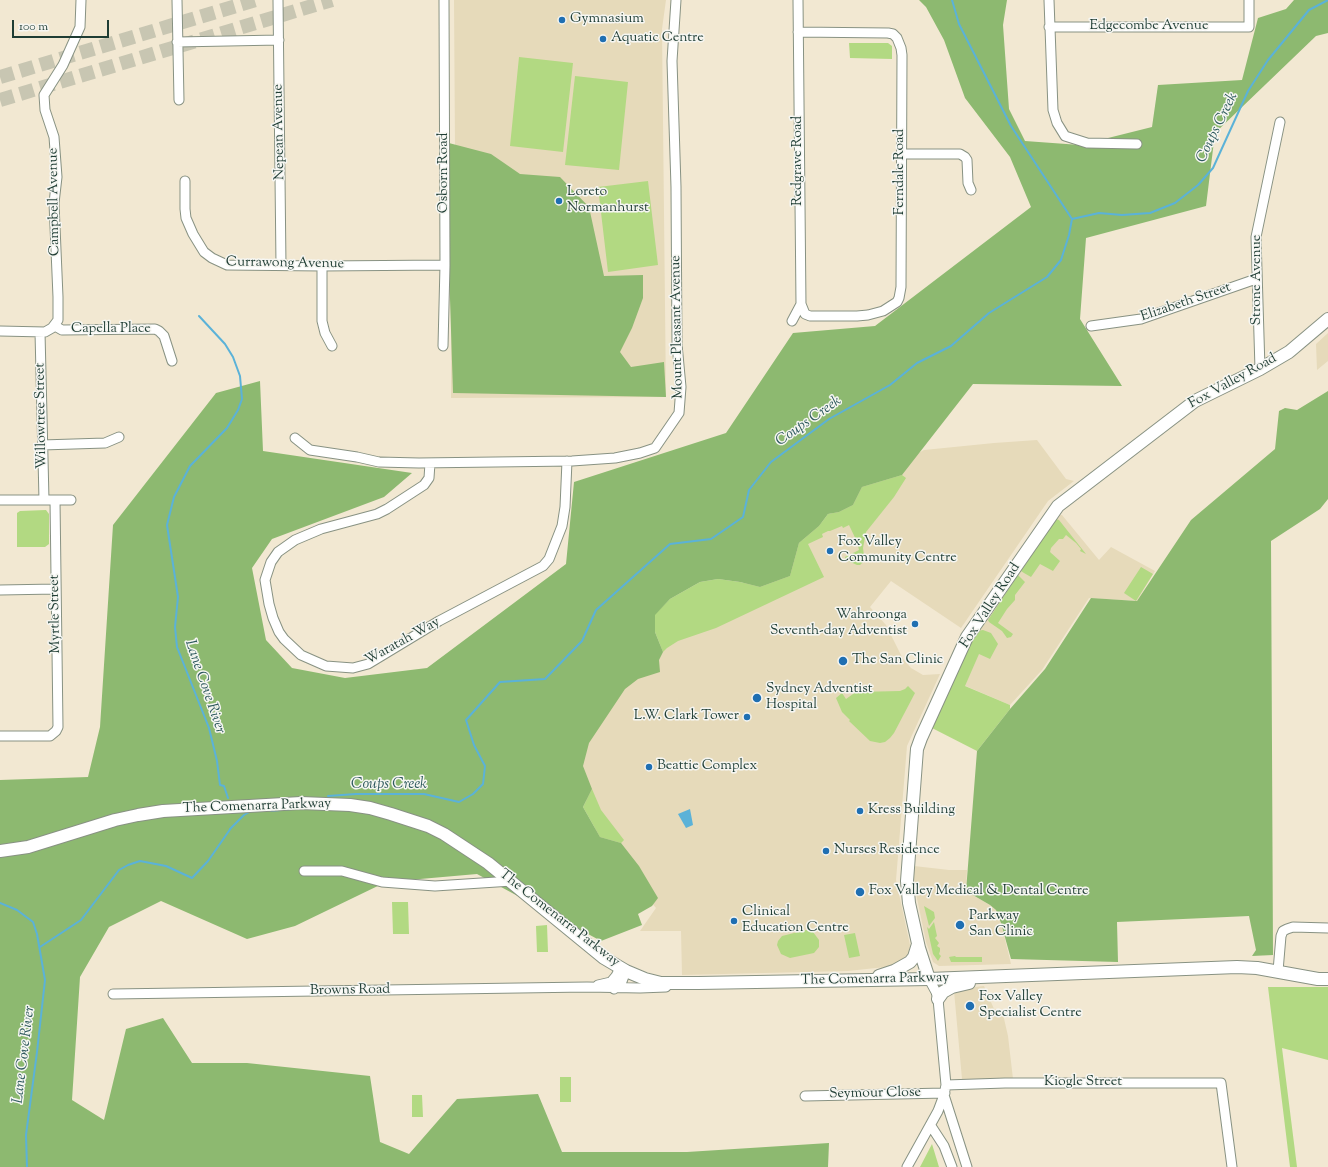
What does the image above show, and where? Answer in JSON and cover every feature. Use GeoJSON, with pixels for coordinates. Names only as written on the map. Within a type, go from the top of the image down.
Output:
{"type":"FeatureCollection","features":[{"type":"Feature","properties":{"kind":"main road","name":"Fox Valley Road"},"geometry":{"type":"LineString","coordinates":[[929,979],[918,944],[909,903],[907,881],[917,749],[967,637],[1058,506],[1195,401],[1260,369],[1289,352],[1328,319]]}},
{"type":"Feature","properties":{"kind":"main road","name":"The Comenarra Parkway"},"geometry":{"type":"LineString","coordinates":[[0,852],[44,843],[115,820],[164,811],[242,805],[319,803],[370,808],[428,826],[444,834],[488,862],[604,958],[623,969],[645,979],[656,982],[687,984],[929,979],[1002,977],[1076,972],[1237,967],[1328,979]]}},
{"type":"Feature","properties":{"kind":"main road"},"geometry":{"type":"LineString","coordinates":[[861,980],[882,975],[904,966],[914,957],[918,944]]}},
{"type":"Feature","properties":{"kind":"main road"},"geometry":{"type":"LineString","coordinates":[[938,999],[943,992],[957,986],[1002,977]]}},
{"type":"Feature","properties":{"kind":"street","name":"Campbell Avenue"},"geometry":{"type":"LineString","coordinates":[[55,326],[58,318],[54,203],[57,177],[54,137],[45,110],[44,95],[63,65],[80,27],[81,0]]}},
{"type":"Feature","properties":{"kind":"street"},"geometry":{"type":"LineString","coordinates":[[177,0],[179,100]]}},
{"type":"Feature","properties":{"kind":"street","name":"Nepean Avenue"},"geometry":{"type":"LineString","coordinates":[[278,0],[281,265]]}},
{"type":"Feature","properties":{"kind":"street","name":"Osborn Road"},"geometry":{"type":"LineString","coordinates":[[444,0],[444,346]]}},
{"type":"Feature","properties":{"kind":"street","name":"Mount Pleasant Avenue"},"geometry":{"type":"LineString","coordinates":[[295,438],[310,450],[380,462],[430,463],[567,461],[615,458],[640,453],[655,448],[678,413],[681,387],[678,344],[676,186],[672,61],[676,0]]}},
{"type":"Feature","properties":{"kind":"street","name":"Redgrave Road"},"geometry":{"type":"LineString","coordinates":[[792,320],[801,304],[798,0]]}},
{"type":"Feature","properties":{"kind":"street"},"geometry":{"type":"LineString","coordinates":[[1049,0],[1053,110],[1057,123],[1065,136],[1087,143],[1137,144]]}},
{"type":"Feature","properties":{"kind":"street","name":"Edgecombe Avenue"},"geometry":{"type":"LineString","coordinates":[[1049,27],[1249,27],[1249,0]]}},
{"type":"Feature","properties":{"kind":"street","name":"Ferndale Road"},"geometry":{"type":"LineString","coordinates":[[798,32],[888,32],[897,38],[901,48],[901,287],[899,298],[897,302],[876,314],[857,316],[810,316],[805,314],[801,304]]}},
{"type":"Feature","properties":{"kind":"street"},"geometry":{"type":"LineString","coordinates":[[177,42],[279,40]]}},
{"type":"Feature","properties":{"kind":"street","name":"Strone Avenue"},"geometry":{"type":"LineString","coordinates":[[1260,369],[1256,279],[1256,237],[1280,122]]}},
{"type":"Feature","properties":{"kind":"street"},"geometry":{"type":"LineString","coordinates":[[901,154],[960,154],[967,160],[968,183],[972,190]]}},
{"type":"Feature","properties":{"kind":"street","name":"Currawong Avenue"},"geometry":{"type":"LineString","coordinates":[[185,180],[186,218],[193,234],[204,252],[212,258],[227,265],[322,266],[445,264]]}},
{"type":"Feature","properties":{"kind":"street"},"geometry":{"type":"LineString","coordinates":[[322,266],[322,321],[325,333],[332,346]]}},
{"type":"Feature","properties":{"kind":"street","name":"Elizabeth Street"},"geometry":{"type":"LineString","coordinates":[[1091,326],[1141,319],[1256,279]]}},
{"type":"Feature","properties":{"kind":"street"},"geometry":{"type":"LineString","coordinates":[[0,331],[40,332],[49,330],[55,326]]}},
{"type":"Feature","properties":{"kind":"street","name":"Capella Place"},"geometry":{"type":"LineString","coordinates":[[55,326],[62,330],[155,329],[164,336],[172,360]]}},
{"type":"Feature","properties":{"kind":"street","name":"Willowtree Street"},"geometry":{"type":"LineString","coordinates":[[40,332],[44,500]]}},
{"type":"Feature","properties":{"kind":"street"},"geometry":{"type":"LineString","coordinates":[[42,445],[105,443],[119,437]]}},
{"type":"Feature","properties":{"kind":"street","name":"Waratah Way"},"geometry":{"type":"LineString","coordinates":[[430,463],[429,478],[424,486],[377,514],[321,529],[295,540],[278,552],[271,562],[266,580],[269,604],[273,618],[284,639],[301,655],[326,666],[339,668],[353,668],[368,664],[439,621],[543,566],[549,559],[562,526],[565,507],[567,461]]}},
{"type":"Feature","properties":{"kind":"street"},"geometry":{"type":"LineString","coordinates":[[0,500],[71,500]]}},
{"type":"Feature","properties":{"kind":"street","name":"Myrtle Street"},"geometry":{"type":"LineString","coordinates":[[0,736],[50,736],[58,727],[55,500]]}},
{"type":"Feature","properties":{"kind":"street"},"geometry":{"type":"LineString","coordinates":[[0,590],[56,588]]}},
{"type":"Feature","properties":{"kind":"street"},"geometry":{"type":"LineString","coordinates":[[304,871],[342,871],[382,882],[435,886],[512,881]]}},
{"type":"Feature","properties":{"kind":"street"},"geometry":{"type":"LineString","coordinates":[[1278,972],[1281,936],[1284,931],[1293,927],[1328,928]]}},
{"type":"Feature","properties":{"kind":"street"},"geometry":{"type":"LineString","coordinates":[[614,989],[621,984],[623,969]]}},
{"type":"Feature","properties":{"kind":"street","name":"Browns Road"},"geometry":{"type":"LineString","coordinates":[[587,987],[611,982],[623,969]]}},
{"type":"Feature","properties":{"kind":"street","name":"Fox Valley Road"},"geometry":{"type":"LineString","coordinates":[[907,1167],[938,1112],[945,1091],[938,999],[929,979]]}},
{"type":"Feature","properties":{"kind":"street","name":"Browns Road"},"geometry":{"type":"LineString","coordinates":[[114,994],[587,987],[614,989],[664,987],[687,984]]}},
{"type":"Feature","properties":{"kind":"street","name":"Kiogle Street"},"geometry":{"type":"LineString","coordinates":[[945,1091],[1021,1083],[1221,1083],[1232,1167]]}},
{"type":"Feature","properties":{"kind":"street"},"geometry":{"type":"LineString","coordinates":[[945,1091],[966,1167]]}},
{"type":"Feature","properties":{"kind":"street","name":"Seymour Close"},"geometry":{"type":"LineString","coordinates":[[805,1096],[945,1091]]}},
{"type":"Feature","properties":{"kind":"street"},"geometry":{"type":"LineString","coordinates":[[931,1126],[944,1146],[952,1167]]}},
{"type":"Feature","properties":{"kind":"shaded area","name":"Loreto Normanhurst"},"geometry":{"type":"Polygon","coordinates":[[[454,0],[666,0],[662,29],[666,397],[451,398],[451,271],[455,147],[454,0]]]}},
{"type":"Feature","properties":{"kind":"shaded area"},"geometry":{"type":"Polygon","coordinates":[[[1328,333],[1328,361],[1317,370],[1316,344],[1328,333]]]}},
{"type":"Feature","properties":{"kind":"shaded area","name":"Sydney Adventist Hospital"},"geometry":{"type":"Polygon","coordinates":[[[1037,440],[1066,479],[1074,481],[1048,501],[961,628],[891,581],[870,607],[886,625],[903,659],[911,668],[923,675],[940,674],[907,746],[896,880],[910,945],[909,954],[901,963],[888,967],[848,971],[682,975],[681,931],[640,931],[656,908],[599,842],[565,730],[577,707],[799,543],[869,479],[924,450],[1037,440]]]}},
{"type":"Feature","properties":{"kind":"shaded area"},"geometry":{"type":"Polygon","coordinates":[[[1058,515],[1062,515],[1099,560],[1111,547],[1155,571],[1137,601],[1089,598],[1042,670],[1010,705],[954,681],[975,637],[1058,515]]]}},
{"type":"Feature","properties":{"kind":"shaded area"},"geometry":{"type":"Polygon","coordinates":[[[914,866],[949,870],[967,870],[966,891],[996,910],[1001,923],[1011,964],[939,966],[933,962],[926,942],[913,879],[914,866]]]}},
{"type":"Feature","properties":{"kind":"shaded area"},"geometry":{"type":"Polygon","coordinates":[[[984,986],[994,1009],[1002,1010],[1008,1036],[1013,1079],[962,1079],[954,991],[957,989],[984,986]]]}},
{"type":"Feature","properties":{"kind":"green space"},"geometry":{"type":"Polygon","coordinates":[[[919,0],[1007,0],[1003,25],[1009,109],[1025,141],[1080,145],[1152,127],[1158,85],[1242,80],[1258,18],[1286,9],[1294,0],[1328,0],[1328,33],[1316,36],[1215,133],[1206,206],[1086,238],[1080,319],[1122,386],[973,384],[902,475],[862,487],[853,505],[839,512],[828,514],[819,526],[799,543],[790,576],[760,587],[718,579],[700,582],[670,599],[655,615],[655,632],[663,652],[659,660],[660,672],[638,679],[625,689],[589,743],[583,766],[592,789],[583,807],[600,837],[621,843],[639,866],[658,898],[652,906],[638,914],[642,925],[601,941],[477,874],[386,882],[295,926],[247,939],[161,901],[109,927],[80,977],[72,1100],[104,1120],[126,1029],[163,1018],[192,1063],[247,1063],[370,1076],[380,1142],[409,1154],[457,1099],[538,1094],[562,1152],[687,1152],[829,1143],[828,1167],[0,1167],[0,780],[88,777],[100,727],[113,525],[216,393],[260,381],[263,451],[412,473],[384,497],[272,539],[252,568],[266,640],[292,668],[345,678],[427,668],[566,564],[574,482],[726,433],[793,333],[875,326],[1031,207],[1010,157],[965,98],[944,40],[926,7],[919,0]]]}},
{"type":"Feature","properties":{"kind":"green space"},"geometry":{"type":"Polygon","coordinates":[[[849,43],[888,43],[892,46],[892,59],[850,58],[849,43]]]}},
{"type":"Feature","properties":{"kind":"green space"},"geometry":{"type":"Polygon","coordinates":[[[519,57],[573,63],[563,152],[510,146],[519,57]]]}},
{"type":"Feature","properties":{"kind":"green space"},"geometry":{"type":"Polygon","coordinates":[[[575,76],[628,82],[619,170],[565,165],[575,76]]]}},
{"type":"Feature","properties":{"kind":"green space"},"geometry":{"type":"Polygon","coordinates":[[[445,142],[491,154],[520,174],[560,177],[589,207],[604,276],[643,275],[643,298],[632,328],[620,352],[631,367],[664,362],[666,397],[453,393],[445,142]]]}},
{"type":"Feature","properties":{"kind":"green space"},"geometry":{"type":"Polygon","coordinates":[[[648,181],[658,265],[608,272],[598,187],[648,181]]]}},
{"type":"Feature","properties":{"kind":"green space"},"geometry":{"type":"Polygon","coordinates":[[[1328,391],[1328,499],[1320,509],[1271,541],[1273,955],[1252,956],[1256,950],[1249,916],[1117,922],[1118,962],[1011,959],[996,910],[966,891],[977,751],[1010,709],[1045,669],[1091,598],[1137,601],[1191,520],[1275,449],[1279,411],[1285,408],[1297,410],[1328,391]]]}},
{"type":"Feature","properties":{"kind":"green space"},"geometry":{"type":"Polygon","coordinates":[[[902,475],[906,478],[894,497],[866,532],[863,548],[863,562],[860,565],[846,560],[845,557],[859,550],[859,546],[849,525],[843,528],[842,526],[828,531],[822,534],[823,537],[808,544],[824,577],[716,628],[678,641],[663,652],[655,632],[654,615],[670,599],[700,582],[718,579],[760,587],[790,576],[799,543],[819,526],[828,514],[839,512],[853,505],[862,487],[902,475]]]}},
{"type":"Feature","properties":{"kind":"green space"},"geometry":{"type":"Polygon","coordinates":[[[46,510],[49,514],[49,544],[45,547],[17,547],[17,513],[20,511],[46,510]]]}},
{"type":"Feature","properties":{"kind":"green space"},"geometry":{"type":"Polygon","coordinates":[[[1056,519],[1059,520],[1086,554],[1080,551],[1081,549],[1076,543],[1066,535],[1063,539],[1059,539],[1051,548],[1050,552],[1060,561],[1053,571],[1040,564],[1031,577],[1021,571],[1056,519]]]}},
{"type":"Feature","properties":{"kind":"green space"},"geometry":{"type":"Polygon","coordinates":[[[1141,567],[1153,574],[1136,601],[1124,593],[1141,567]]]}},
{"type":"Feature","properties":{"kind":"green space"},"geometry":{"type":"Polygon","coordinates":[[[1018,575],[1025,582],[1015,595],[1015,600],[998,623],[1013,634],[1011,637],[1007,638],[1002,631],[988,620],[1018,575]]]}},
{"type":"Feature","properties":{"kind":"green space"},"geometry":{"type":"Polygon","coordinates":[[[983,630],[991,633],[998,644],[990,659],[979,654],[965,686],[1010,705],[1010,709],[977,751],[932,728],[977,631],[983,630]]]}},
{"type":"Feature","properties":{"kind":"green space"},"geometry":{"type":"Polygon","coordinates":[[[908,686],[915,693],[894,733],[885,742],[880,743],[870,741],[849,721],[850,720],[842,712],[836,698],[842,693],[846,699],[857,692],[900,691],[908,686]]]}},
{"type":"Feature","properties":{"kind":"green space"},"geometry":{"type":"Polygon","coordinates":[[[592,789],[601,810],[624,840],[621,843],[600,837],[583,807],[592,789]]]}},
{"type":"Feature","properties":{"kind":"green space"},"geometry":{"type":"Polygon","coordinates":[[[392,902],[408,902],[409,934],[393,934],[392,902]]]}},
{"type":"Feature","properties":{"kind":"green space"},"geometry":{"type":"Polygon","coordinates":[[[924,906],[934,912],[935,918],[929,926],[924,906]]]}},
{"type":"Feature","properties":{"kind":"green space"},"geometry":{"type":"Polygon","coordinates":[[[934,922],[937,936],[935,938],[939,943],[937,946],[940,948],[939,954],[941,956],[938,961],[933,954],[927,927],[929,929],[934,922]]]}},
{"type":"Feature","properties":{"kind":"green space"},"geometry":{"type":"Polygon","coordinates":[[[547,925],[548,952],[537,952],[536,926],[547,925]]]}},
{"type":"Feature","properties":{"kind":"green space"},"geometry":{"type":"Polygon","coordinates":[[[806,930],[813,932],[819,940],[819,947],[814,953],[790,958],[781,954],[777,945],[782,936],[806,930]]]}},
{"type":"Feature","properties":{"kind":"green space"},"geometry":{"type":"Polygon","coordinates":[[[855,933],[860,956],[849,958],[844,935],[855,933]]]}},
{"type":"Feature","properties":{"kind":"green space"},"geometry":{"type":"Polygon","coordinates":[[[949,957],[982,957],[982,962],[951,962],[949,957]]]}},
{"type":"Feature","properties":{"kind":"green space"},"geometry":{"type":"Polygon","coordinates":[[[1268,987],[1328,987],[1328,1060],[1282,1048],[1297,1167],[1290,1167],[1268,987]]]}},
{"type":"Feature","properties":{"kind":"green space"},"geometry":{"type":"Polygon","coordinates":[[[560,1077],[571,1077],[571,1102],[560,1102],[560,1077]]]}},
{"type":"Feature","properties":{"kind":"green space"},"geometry":{"type":"Polygon","coordinates":[[[412,1095],[422,1095],[423,1117],[412,1117],[412,1095]]]}},
{"type":"Feature","properties":{"kind":"green space"},"geometry":{"type":"Polygon","coordinates":[[[932,1144],[939,1167],[920,1167],[932,1144]]]}},
{"type":"Feature","properties":{"kind":"water"},"geometry":{"type":"Polygon","coordinates":[[[690,809],[693,825],[686,828],[678,814],[690,809]]]}},
{"type":"Feature","properties":{"kind":"waterway"},"geometry":{"type":"LineString","coordinates":[[952,0],[959,24],[1011,126],[1072,219]]}},
{"type":"Feature","properties":{"kind":"waterway","name":"Coups Creek"},"geometry":{"type":"LineString","coordinates":[[328,796],[356,794],[424,794],[459,802],[473,794],[483,784],[485,766],[474,745],[466,720],[500,682],[545,679],[582,641],[596,610],[670,544],[711,539],[743,517],[749,490],[771,462],[829,419],[890,385],[917,363],[951,346],[989,313],[1047,277],[1061,260],[1069,235],[1072,219],[1099,213],[1122,215],[1150,213],[1175,203],[1198,185],[1213,168],[1248,91],[1268,60],[1309,10],[1328,0]]}},
{"type":"Feature","properties":{"kind":"waterway","name":"Lane Cove River"},"geometry":{"type":"LineString","coordinates":[[199,316],[225,344],[233,357],[240,376],[242,399],[238,410],[227,428],[190,466],[174,497],[167,525],[178,597],[175,627],[177,647],[209,728],[217,761],[220,785],[224,786],[228,798]]}},
{"type":"Feature","properties":{"kind":"waterway","name":"Coups Creek"},"geometry":{"type":"LineString","coordinates":[[271,811],[291,809]]}},
{"type":"Feature","properties":{"kind":"waterway","name":"Coups Creek"},"geometry":{"type":"LineString","coordinates":[[230,829],[244,815],[251,811]]}},
{"type":"Feature","properties":{"kind":"waterway","name":"Coups Creek"},"geometry":{"type":"LineString","coordinates":[[40,947],[81,920],[119,870],[140,861],[166,866],[192,878],[208,861],[231,828]]}},
{"type":"Feature","properties":{"kind":"waterway","name":"Lane Cove River"},"geometry":{"type":"LineString","coordinates":[[0,903],[17,910],[33,922],[37,934],[45,980],[26,1135],[27,1167]]}},
{"type":"Feature","properties":{"kind":"tunnel"},"geometry":{"type":"LineString","coordinates":[[0,77],[256,0]]}},
{"type":"Feature","properties":{"kind":"tunnel"},"geometry":{"type":"LineString","coordinates":[[0,100],[332,0]]}},
{"type":"Feature","properties":{"kind":"place","name":"Gymnasium"},"geometry":{"type":"Point","coordinates":[562,20]}},
{"type":"Feature","properties":{"kind":"place","name":"Aquatic Centre"},"geometry":{"type":"Point","coordinates":[603,39]}},
{"type":"Feature","properties":{"kind":"place","name":"Loreto Normanhurst"},"geometry":{"type":"Point","coordinates":[559,201]}},
{"type":"Feature","properties":{"kind":"place","name":"Fox Valley Community Centre"},"geometry":{"type":"Point","coordinates":[830,551]}},
{"type":"Feature","properties":{"kind":"place","name":"Wahroonga Seventh-day Adventist"},"geometry":{"type":"Point","coordinates":[915,624]}},
{"type":"Feature","properties":{"kind":"place","name":"The San Clinic"},"geometry":{"type":"Point","coordinates":[843,661]}},
{"type":"Feature","properties":{"kind":"place","name":"Sydney Adventist Hospital"},"geometry":{"type":"Point","coordinates":[757,698]}},
{"type":"Feature","properties":{"kind":"place","name":"L.W. Clark Tower"},"geometry":{"type":"Point","coordinates":[747,717]}},
{"type":"Feature","properties":{"kind":"place","name":"Beattie Complex"},"geometry":{"type":"Point","coordinates":[649,767]}},
{"type":"Feature","properties":{"kind":"place","name":"Kress Building"},"geometry":{"type":"Point","coordinates":[860,811]}},
{"type":"Feature","properties":{"kind":"place","name":"Nurses Residence"},"geometry":{"type":"Point","coordinates":[826,851]}},
{"type":"Feature","properties":{"kind":"place","name":"Fox Valley Medical & Dental Centre"},"geometry":{"type":"Point","coordinates":[860,892]}},
{"type":"Feature","properties":{"kind":"place","name":"Clinical Education Centre"},"geometry":{"type":"Point","coordinates":[734,921]}},
{"type":"Feature","properties":{"kind":"place","name":"Parkway San Clinic"},"geometry":{"type":"Point","coordinates":[960,925]}},
{"type":"Feature","properties":{"kind":"place","name":"Fox Valley Specialist Centre"},"geometry":{"type":"Point","coordinates":[970,1006]}}]}
